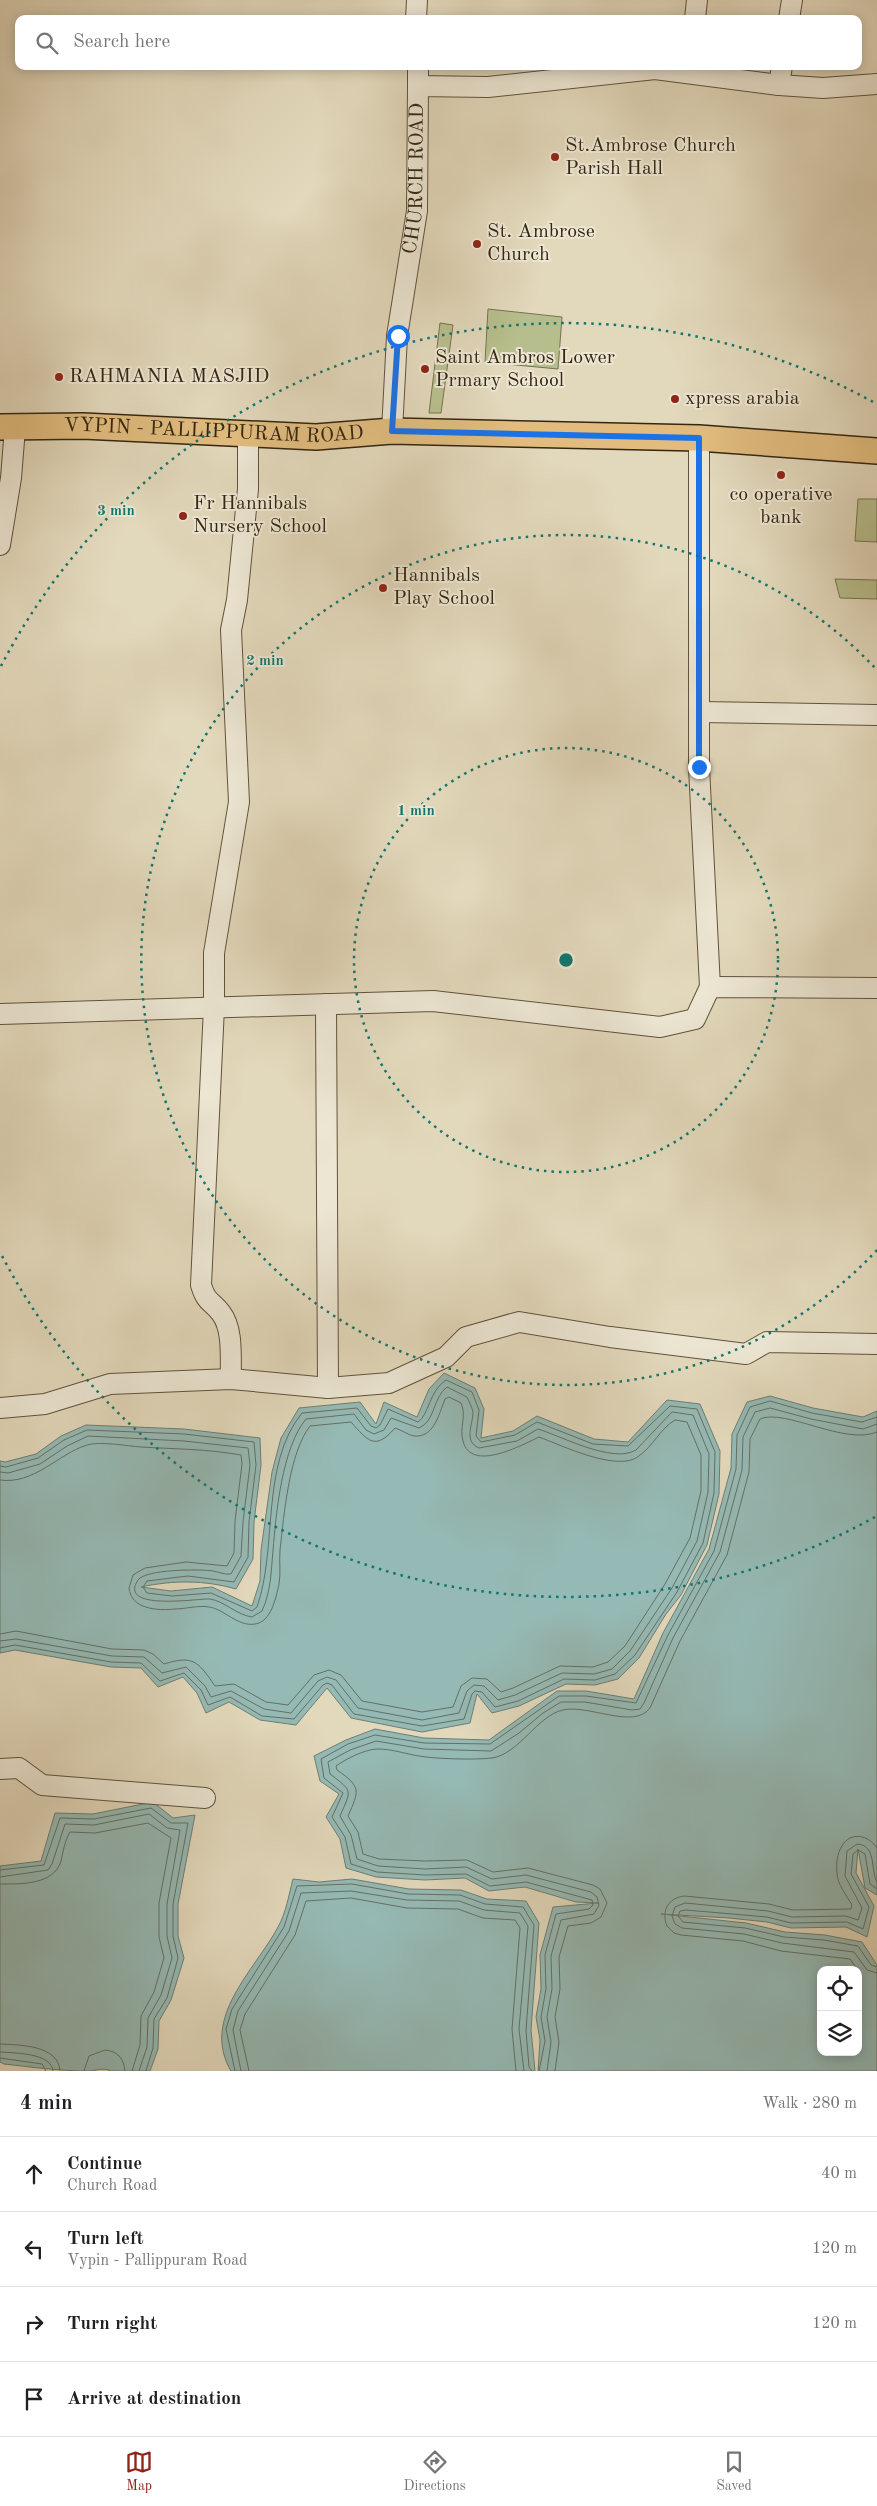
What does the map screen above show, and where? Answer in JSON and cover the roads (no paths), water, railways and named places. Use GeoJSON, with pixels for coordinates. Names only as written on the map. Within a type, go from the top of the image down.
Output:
{"type":"FeatureCollection","features":[{"type":"Feature","properties":{"kind":"main road","name":"VYPIN - PALLIPPURAM ROAD"},"geometry":{"type":"LineString","coordinates":[[8,428],[83,426],[316,437],[392,431],[699,438],[877,451]]}},
{"type":"Feature","properties":{"kind":"street"},"geometry":{"type":"LineString","coordinates":[[416,15],[417,0]]}},
{"type":"Feature","properties":{"kind":"street"},"geometry":{"type":"LineString","coordinates":[[696,15],[697,0]]}},
{"type":"Feature","properties":{"kind":"street"},"geometry":{"type":"LineString","coordinates":[[790,15],[792,0]]}},
{"type":"Feature","properties":{"kind":"street"},"geometry":{"type":"LineString","coordinates":[[418,70],[418,86]]}},
{"type":"Feature","properties":{"kind":"street","name":"CHURCH ROAD"},"geometry":{"type":"LineString","coordinates":[[392,431],[398,336],[417,211],[418,86],[488,87],[646,70]]}},
{"type":"Feature","properties":{"kind":"street","name":"CHURCH ROAD"},"geometry":{"type":"LineString","coordinates":[[691,70],[780,76],[823,88],[877,84]]}},
{"type":"Feature","properties":{"kind":"street"},"geometry":{"type":"LineString","coordinates":[[0,545],[12,478],[8,428]]}},
{"type":"Feature","properties":{"kind":"street"},"geometry":{"type":"LineString","coordinates":[[231,1379],[228,1330],[222,1314],[206,1299],[201,1285],[214,1007],[214,953],[239,802],[231,630],[237,600],[248,489],[248,434]]}},
{"type":"Feature","properties":{"kind":"street"},"geometry":{"type":"LineString","coordinates":[[0,1014],[433,1001],[660,1027],[696,1019],[710,986],[704,897],[699,712],[699,438]]}},
{"type":"Feature","properties":{"kind":"street"},"geometry":{"type":"LineString","coordinates":[[699,712],[877,715]]}},
{"type":"Feature","properties":{"kind":"street"},"geometry":{"type":"LineString","coordinates":[[710,986],[877,988]]}},
{"type":"Feature","properties":{"kind":"street"},"geometry":{"type":"LineString","coordinates":[[326,1004],[328,1388]]}},
{"type":"Feature","properties":{"kind":"street"},"geometry":{"type":"LineString","coordinates":[[0,1408],[45,1404],[110,1384],[231,1379],[328,1388],[389,1383],[446,1357],[466,1337],[519,1322],[610,1337],[746,1354],[767,1342],[877,1344]]}},
{"type":"Feature","properties":{"kind":"street"},"geometry":{"type":"LineString","coordinates":[[0,1768],[19,1768],[42,1785],[204,1798]]}},
{"type":"Feature","properties":{"kind":"water"},"geometry":{"type":"Polygon","coordinates":[[[444,1373],[475,1388],[484,1409],[481,1438],[513,1431],[537,1416],[594,1439],[628,1442],[667,1400],[700,1404],[720,1451],[719,1494],[707,1545],[681,1595],[666,1614],[639,1658],[618,1679],[595,1685],[566,1684],[519,1706],[492,1713],[477,1694],[470,1723],[422,1732],[351,1718],[327,1688],[296,1725],[260,1720],[229,1702],[206,1713],[197,1693],[183,1677],[158,1687],[141,1668],[111,1667],[15,1650],[0,1653],[0,1461],[5,1462],[36,1454],[61,1436],[86,1425],[184,1429],[260,1438],[261,1465],[254,1522],[253,1559],[236,1589],[189,1582],[141,1587],[171,1591],[212,1587],[252,1606],[260,1581],[261,1550],[272,1472],[281,1438],[299,1408],[360,1402],[376,1424],[384,1402],[417,1417],[429,1389],[444,1373]]]}},
{"type":"Feature","properties":{"kind":"water"},"geometry":{"type":"Polygon","coordinates":[[[770,1396],[813,1408],[863,1417],[877,1411],[877,1895],[865,1888],[858,1849],[856,1873],[874,1906],[867,1937],[846,1927],[791,1928],[767,1922],[661,1914],[746,1923],[785,1932],[825,1935],[862,1942],[877,1965],[877,2071],[538,2071],[540,2040],[536,2017],[541,1989],[540,1955],[553,1907],[598,1903],[576,1902],[525,1887],[489,1891],[465,1878],[425,1880],[376,1877],[346,1868],[340,1839],[326,1817],[339,1794],[320,1781],[314,1756],[346,1740],[375,1729],[424,1738],[489,1740],[557,1691],[586,1691],[634,1699],[663,1633],[709,1549],[731,1468],[732,1434],[747,1402],[770,1396]]]}},
{"type":"Feature","properties":{"kind":"water"},"geometry":{"type":"Polygon","coordinates":[[[153,1802],[173,1818],[195,1815],[178,1904],[178,1936],[184,1958],[171,2000],[159,2021],[158,2049],[150,2071],[46,2069],[0,2062],[0,1866],[41,1861],[55,1813],[93,1814],[153,1802]]]}},
{"type":"Feature","properties":{"kind":"water"},"geometry":{"type":"Polygon","coordinates":[[[293,1879],[319,1882],[352,1879],[409,1889],[461,1890],[487,1899],[526,1901],[539,1923],[531,2030],[535,2071],[231,2071],[223,2051],[222,2032],[226,2013],[234,1995],[281,1922],[293,1879]]]}},
{"type":"Feature","properties":{"kind":"place","name":"St.Ambrose Church Parish Hall"},"geometry":{"type":"Point","coordinates":[555,157]}},
{"type":"Feature","properties":{"kind":"place","name":"St. Ambrose Church"},"geometry":{"type":"Point","coordinates":[477,244]}},
{"type":"Feature","properties":{"kind":"place","name":"Saint Ambros Lower Prmary School"},"geometry":{"type":"Point","coordinates":[425,369]}},
{"type":"Feature","properties":{"kind":"place","name":"RAHMANIA MASJID"},"geometry":{"type":"Point","coordinates":[59,377]}},
{"type":"Feature","properties":{"kind":"place","name":"xpress arabia"},"geometry":{"type":"Point","coordinates":[675,399]}},
{"type":"Feature","properties":{"kind":"place","name":"co operative bank"},"geometry":{"type":"Point","coordinates":[781,475]}},
{"type":"Feature","properties":{"kind":"place","name":"Fr Hannibals Nursery School"},"geometry":{"type":"Point","coordinates":[183,516]}},
{"type":"Feature","properties":{"kind":"place","name":"Hannibals Play School"},"geometry":{"type":"Point","coordinates":[383,588]}}]}
